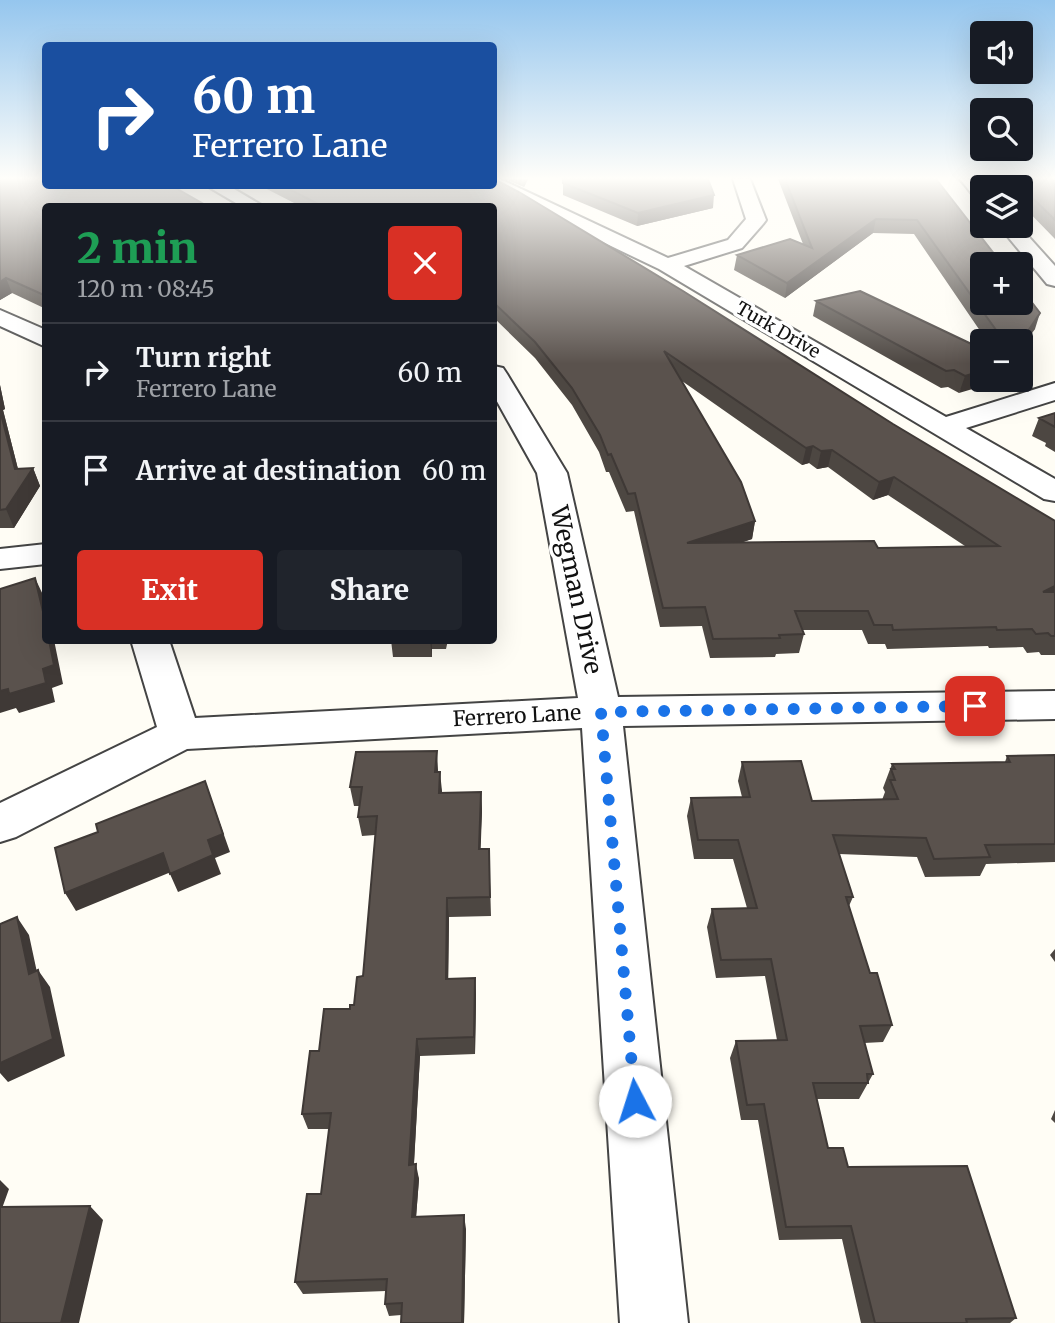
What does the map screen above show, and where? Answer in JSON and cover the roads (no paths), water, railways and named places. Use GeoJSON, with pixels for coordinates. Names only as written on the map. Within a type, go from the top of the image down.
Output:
{"type":"FeatureCollection","features":[{"type":"Feature","properties":{"kind":"street","name":"Turk Drive"},"geometry":{"type":"LineString","coordinates":[[615,241],[666,265],[1055,492]]}},
{"type":"Feature","properties":{"kind":"street"},"geometry":{"type":"LineString","coordinates":[[666,265],[735,244],[738,241]]}},
{"type":"Feature","properties":{"kind":"street"},"geometry":{"type":"LineString","coordinates":[[1022,241],[1055,279]]}},
{"type":"Feature","properties":{"kind":"street"},"geometry":{"type":"LineString","coordinates":[[0,317],[42,338]]}},
{"type":"Feature","properties":{"kind":"street","name":"Wegman Drive"},"geometry":{"type":"LineString","coordinates":[[497,379],[552,473],[601,712],[654,1323]]}},
{"type":"Feature","properties":{"kind":"street"},"geometry":{"type":"LineString","coordinates":[[945,426],[1055,391]]}},
{"type":"Feature","properties":{"kind":"street"},"geometry":{"type":"LineString","coordinates":[[0,559],[42,555]]}},
{"type":"Feature","properties":{"kind":"street"},"geometry":{"type":"LineString","coordinates":[[151,644],[180,734]]}},
{"type":"Feature","properties":{"kind":"street","name":"Ferrero Lane"},"geometry":{"type":"LineString","coordinates":[[0,824],[180,734],[601,712],[1055,705]]}}]}
